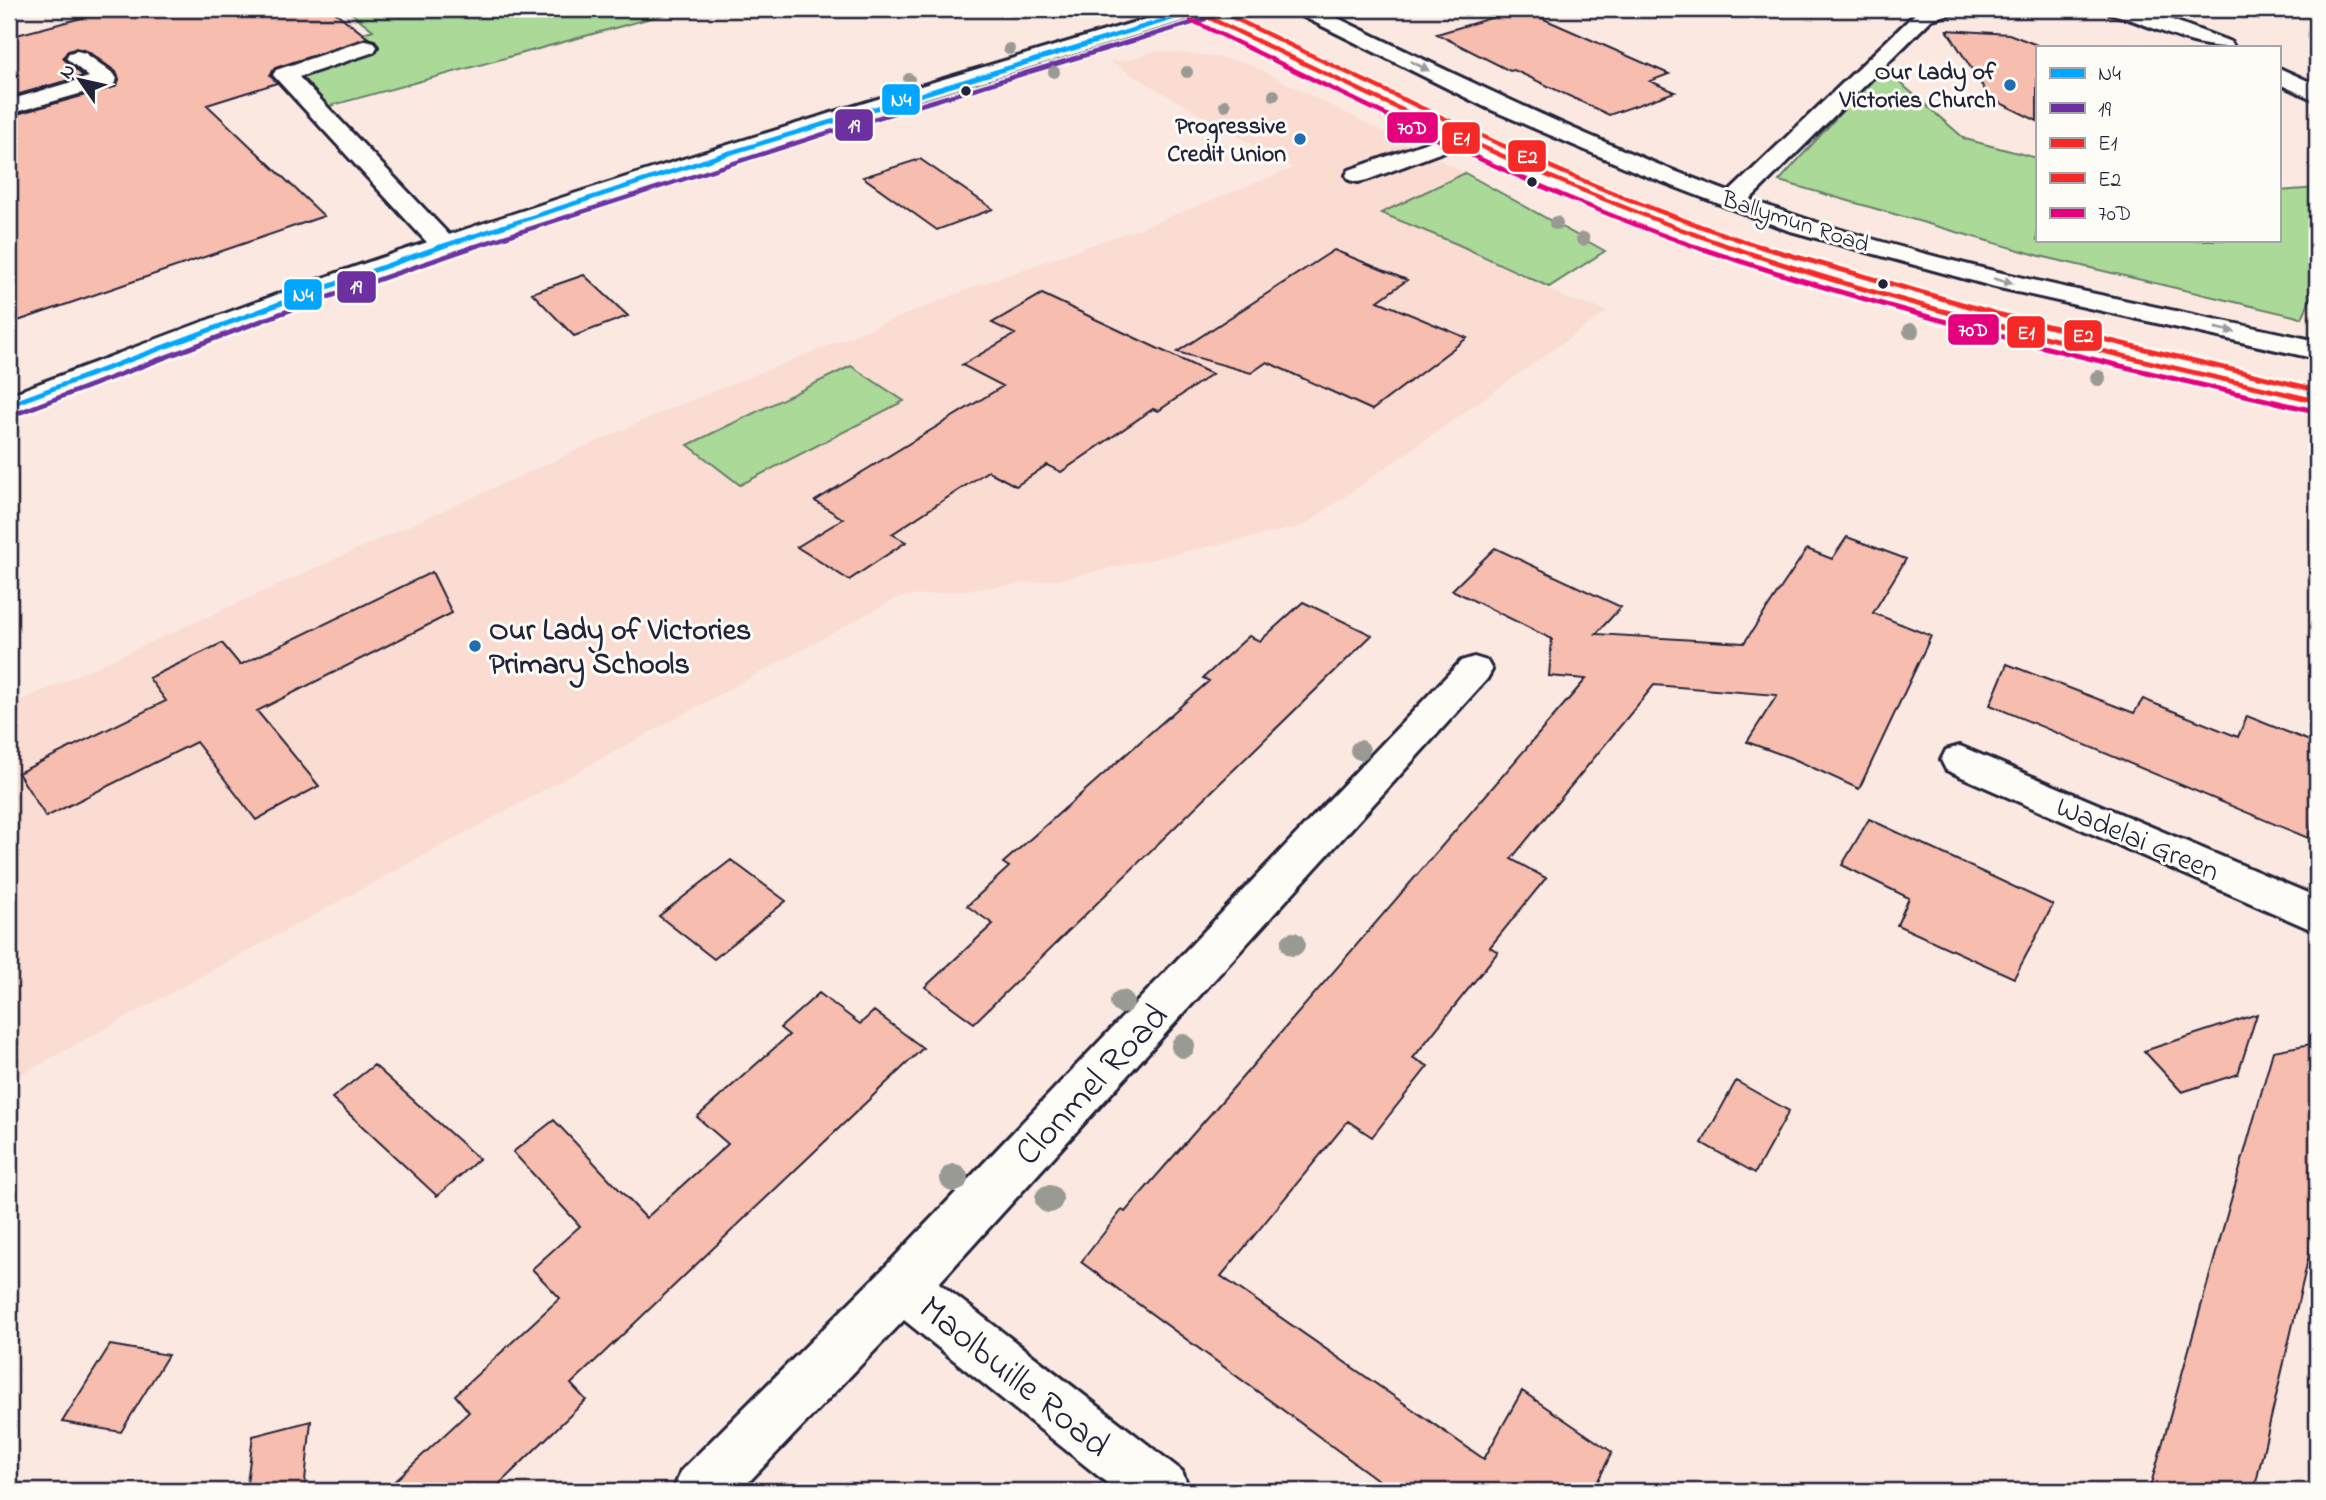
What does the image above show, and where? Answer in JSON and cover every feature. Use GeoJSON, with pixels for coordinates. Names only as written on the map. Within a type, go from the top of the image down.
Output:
{"type":"FeatureCollection","features":[{"type":"Feature","properties":{"kind":"main road","name":"Ballymun Road"},"geometry":{"type":"LineString","coordinates":[[1303,9],[1339,17],[1495,103],[1797,224],[1995,279],[2317,350]]}},
{"type":"Feature","properties":{"kind":"main road"},"geometry":{"type":"LineString","coordinates":[[1734,201],[1925,15],[1947,9]]}},
{"type":"Feature","properties":{"kind":"main road"},"geometry":{"type":"LineString","coordinates":[[2116,9],[2130,11],[2220,46]]}},
{"type":"Feature","properties":{"kind":"main road","name":"Ballymun Road"},"geometry":{"type":"LineString","coordinates":[[1196,10],[1574,189],[1681,230],[1802,270],[1963,317],[2317,401]]}},
{"type":"Feature","properties":{"kind":"main road"},"geometry":{"type":"LineString","coordinates":[[9,405],[444,244],[906,97],[1196,10]]}},
{"type":"Feature","properties":{"kind":"main road"},"geometry":{"type":"LineString","coordinates":[[366,47],[284,75],[444,244]]}},
{"type":"Feature","properties":{"kind":"main road"},"geometry":{"type":"LineString","coordinates":[[9,107],[106,79],[77,58]]}},
{"type":"Feature","properties":{"kind":"main road"},"geometry":{"type":"LineString","coordinates":[[2280,76],[2317,94]]}},
{"type":"Feature","properties":{"kind":"main road"},"geometry":{"type":"LineString","coordinates":[[1358,174],[1461,137]]}},
{"type":"Feature","properties":{"kind":"main road","name":"Clonmel Road"},"geometry":{"type":"LineString","coordinates":[[701,1491],[903,1285],[1474,670]]}},
{"type":"Feature","properties":{"kind":"main road","name":"Wadelai Green"},"geometry":{"type":"LineString","coordinates":[[1960,760],[2317,915]]}},
{"type":"Feature","properties":{"kind":"main road","name":"Maolbuille Road"},"geometry":{"type":"LineString","coordinates":[[903,1285],[950,1326],[1162,1491]]}},
{"type":"Feature","properties":{"kind":"shaded area","name":"Our Lady of Victories Primary Schools"},"geometry":{"type":"Polygon","coordinates":[[[1155,51],[1204,55],[1247,63],[1465,173],[1382,214],[1457,244],[1566,298],[1608,311],[1303,526],[1062,579],[897,598],[9,1081],[9,706],[662,412],[984,283],[1146,226],[1293,168],[1110,62],[1128,60],[1155,51]]]}},
{"type":"Feature","properties":{"kind":"green space"},"geometry":{"type":"Polygon","coordinates":[[[346,9],[684,9],[315,110],[268,61],[373,30],[346,9]]]}},
{"type":"Feature","properties":{"kind":"green space"},"geometry":{"type":"Polygon","coordinates":[[[1882,67],[1965,139],[2036,158],[2036,242],[2280,242],[2280,191],[2317,188],[2317,284],[2302,318],[2040,256],[1779,181],[1882,67]]]}},
{"type":"Feature","properties":{"kind":"green space"},"geometry":{"type":"Polygon","coordinates":[[[1465,173],[1605,251],[1549,287],[1457,244],[1381,213],[1465,173]]]}},
{"type":"Feature","properties":{"kind":"green space"},"geometry":{"type":"Polygon","coordinates":[[[851,366],[904,401],[740,485],[688,445],[851,366]]]}},
{"type":"Feature","properties":{"kind":"building"},"geometry":{"type":"Polygon","coordinates":[[[116,9],[331,9],[368,38],[275,68],[270,75],[277,83],[207,105],[324,216],[9,324],[9,116],[115,87],[119,80],[116,72],[87,51],[76,48],[67,52],[63,58],[83,76],[9,97],[9,37],[116,9]]]}},
{"type":"Feature","properties":{"kind":"building"},"geometry":{"type":"Polygon","coordinates":[[[1521,9],[1669,74],[1650,81],[1675,92],[1609,115],[1514,70],[1510,71],[1437,34],[1521,9]]]}},
{"type":"Feature","properties":{"kind":"building","name":"Our Lady of Victories Church"},"geometry":{"type":"Polygon","coordinates":[[[1947,30],[2009,34],[2037,45],[2036,121],[1990,98],[1947,30]]]}},
{"type":"Feature","properties":{"kind":"building"},"geometry":{"type":"Polygon","coordinates":[[[920,159],[993,209],[937,230],[863,177],[920,159]]]}},
{"type":"Feature","properties":{"kind":"building"},"geometry":{"type":"Polygon","coordinates":[[[1334,250],[1407,280],[1378,301],[1467,338],[1372,410],[1267,362],[1251,373],[1177,352],[1334,250]]]}},
{"type":"Feature","properties":{"kind":"building"},"geometry":{"type":"Polygon","coordinates":[[[584,275],[628,316],[574,336],[532,293],[584,275]]]}},
{"type":"Feature","properties":{"kind":"building"},"geometry":{"type":"Polygon","coordinates":[[[1042,294],[1212,374],[1158,411],[1153,409],[1061,472],[1047,465],[1016,486],[988,471],[892,534],[906,542],[849,580],[797,547],[843,519],[815,501],[1003,386],[962,365],[1015,334],[992,323],[1042,294]]]}},
{"type":"Feature","properties":{"kind":"building"},"geometry":{"type":"Polygon","coordinates":[[[1847,537],[1906,559],[1873,613],[1931,636],[1859,789],[1794,759],[1747,742],[1777,695],[1654,685],[1511,859],[1546,878],[1490,947],[1498,952],[1413,1058],[1428,1066],[1372,1137],[1348,1121],[1221,1276],[1484,1459],[1522,1391],[1612,1452],[1593,1491],[1393,1491],[1081,1262],[1122,1210],[1125,1212],[1586,679],[1549,676],[1552,639],[1452,590],[1495,548],[1621,607],[1596,634],[1744,643],[1807,549],[1832,559],[1847,537]]]}},
{"type":"Feature","properties":{"kind":"building"},"geometry":{"type":"Polygon","coordinates":[[[432,572],[452,613],[257,711],[319,786],[256,820],[196,742],[46,817],[18,773],[166,701],[149,678],[222,643],[240,665],[432,572]]]}},
{"type":"Feature","properties":{"kind":"building"},"geometry":{"type":"Polygon","coordinates":[[[1303,602],[1372,635],[974,1023],[925,987],[993,924],[967,906],[1009,867],[1003,863],[1209,681],[1203,678],[1249,636],[1260,641],[1303,602]]]}},
{"type":"Feature","properties":{"kind":"building"},"geometry":{"type":"Polygon","coordinates":[[[2007,664],[2134,713],[2143,699],[2238,737],[2247,716],[2317,744],[2317,804],[2308,838],[1990,705],[2007,664]]]}},
{"type":"Feature","properties":{"kind":"building"},"geometry":{"type":"Polygon","coordinates":[[[1869,819],[2053,905],[2014,978],[1897,925],[1909,898],[1842,865],[1869,819]]]}},
{"type":"Feature","properties":{"kind":"building"},"geometry":{"type":"Polygon","coordinates":[[[731,860],[786,901],[714,959],[659,916],[731,860]]]}},
{"type":"Feature","properties":{"kind":"building"},"geometry":{"type":"Polygon","coordinates":[[[819,993],[860,1024],[874,1011],[923,1048],[571,1384],[586,1400],[492,1491],[384,1491],[469,1412],[455,1395],[560,1298],[532,1269],[580,1226],[513,1152],[554,1120],[646,1218],[728,1144],[697,1117],[789,1035],[780,1028],[819,993]]]}},
{"type":"Feature","properties":{"kind":"building"},"geometry":{"type":"Polygon","coordinates":[[[2257,1014],[2238,1074],[2182,1092],[2144,1051],[2257,1014]]]}},
{"type":"Feature","properties":{"kind":"building"},"geometry":{"type":"Polygon","coordinates":[[[2317,1043],[2317,1221],[2254,1491],[2149,1491],[2273,1051],[2317,1043]]]}},
{"type":"Feature","properties":{"kind":"building"},"geometry":{"type":"Polygon","coordinates":[[[374,1065],[479,1159],[437,1196],[332,1098],[374,1065]]]}},
{"type":"Feature","properties":{"kind":"building"},"geometry":{"type":"Polygon","coordinates":[[[1736,1081],[1789,1111],[1755,1173],[1702,1143],[1736,1081]]]}},
{"type":"Feature","properties":{"kind":"building"},"geometry":{"type":"Polygon","coordinates":[[[110,1345],[168,1355],[121,1432],[62,1422],[110,1345]]]}},
{"type":"Feature","properties":{"kind":"building"},"geometry":{"type":"Polygon","coordinates":[[[311,1421],[304,1491],[246,1491],[253,1436],[311,1421]]]}},
{"type":"Feature","properties":{"kind":"transit line","name":"E1"},"geometry":{"type":"LineString","coordinates":[[1191,9],[1493,153],[1679,229],[1757,256],[1915,303],[2317,401]]}},
{"type":"Feature","properties":{"kind":"transit line","name":"N4"},"geometry":{"type":"LineString","coordinates":[[9,405],[442,246],[821,124],[1202,9]]}},
{"type":"Feature","properties":{"kind":"transit line","name":"E2"},"geometry":{"type":"LineString","coordinates":[[1215,9],[1562,172],[1681,219],[1759,246],[1997,314],[2317,390]]}},
{"type":"Feature","properties":{"kind":"transit line","name":"19"},"geometry":{"type":"LineString","coordinates":[[13,415],[282,313],[540,225],[824,134],[1205,19]]}},
{"type":"Feature","properties":{"kind":"transit line","name":"70D"},"geometry":{"type":"LineString","coordinates":[[1191,20],[1492,164],[1677,240],[1755,267],[1914,314],[2073,355],[2315,411]]}},
{"type":"Feature","properties":{"kind":"place","name":"Our Lady of Victories Church"},"geometry":{"type":"Point","coordinates":[2010,85]}},
{"type":"Feature","properties":{"kind":"place","name":"Progressive Credit Union"},"geometry":{"type":"Point","coordinates":[1300,139]}},
{"type":"Feature","properties":{"kind":"place","name":"Our Lady of Victories Primary Schools"},"geometry":{"type":"Point","coordinates":[475,646]}}]}
